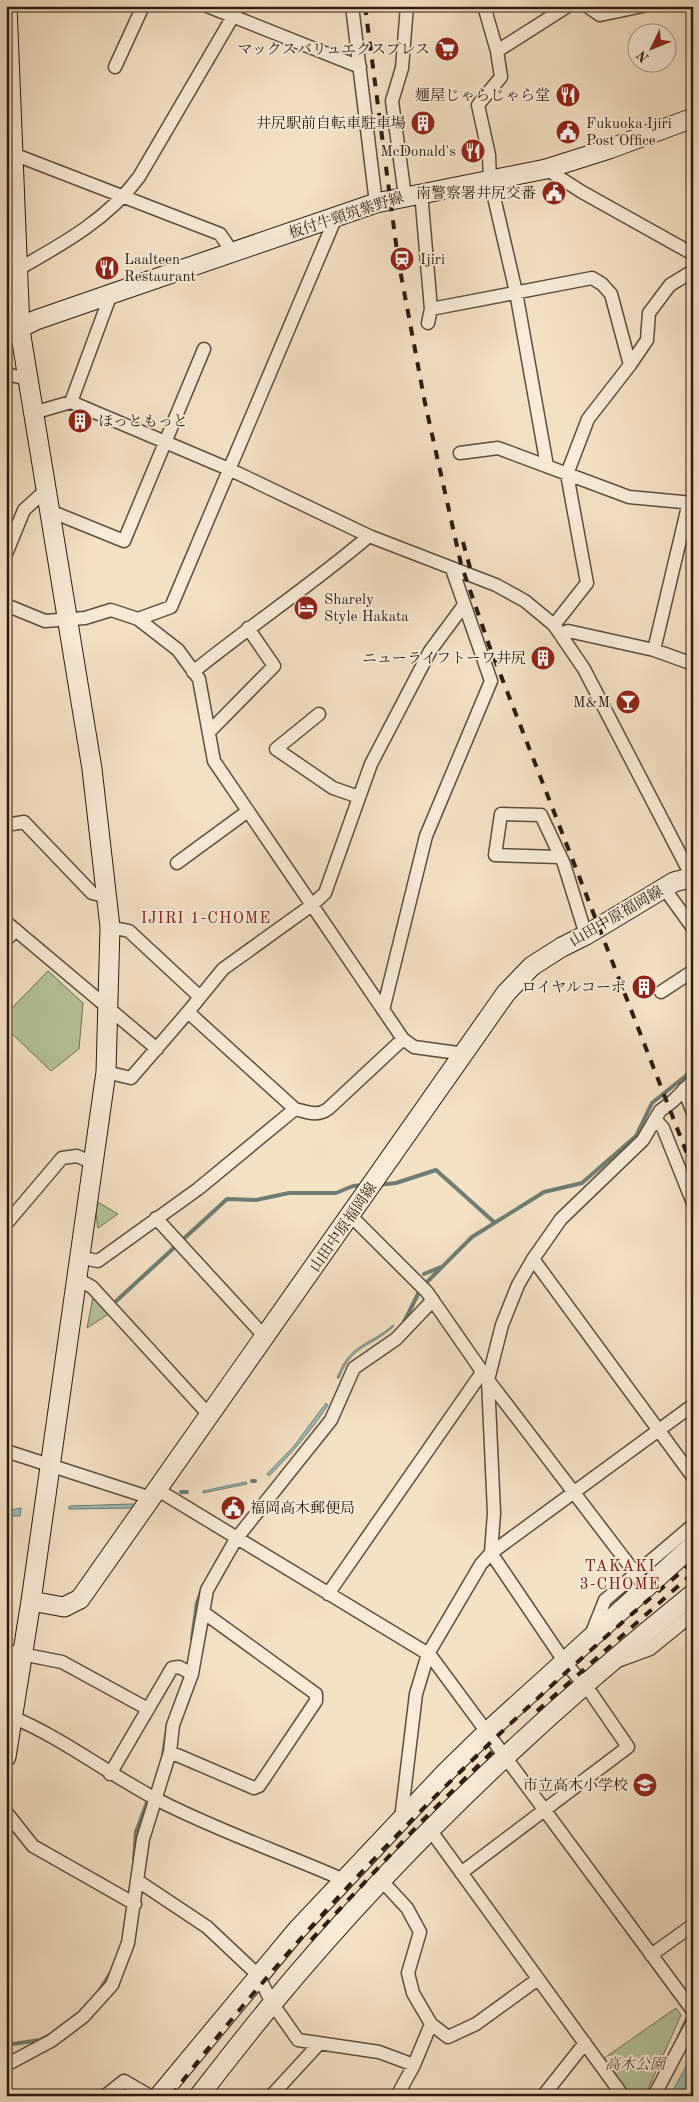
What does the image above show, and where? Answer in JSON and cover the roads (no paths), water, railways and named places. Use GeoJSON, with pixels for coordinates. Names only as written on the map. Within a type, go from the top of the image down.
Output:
{"type":"FeatureCollection","features":[{"type":"Feature","properties":{"kind":"street"},"geometry":{"type":"LineString","coordinates":[[7,6],[13,332],[28,379],[69,620],[92,769],[110,927],[106,1072],[78,1257],[31,1600],[14,1653],[12,1717],[7,1746]]}},
{"type":"Feature","properties":{"kind":"street"},"geometry":{"type":"LineString","coordinates":[[115,67],[143,6]]}},
{"type":"Feature","properties":{"kind":"street"},"geometry":{"type":"LineString","coordinates":[[207,6],[236,12],[360,67]]}},
{"type":"Feature","properties":{"kind":"street"},"geometry":{"type":"LineString","coordinates":[[352,6],[376,203]]}},
{"type":"Feature","properties":{"kind":"street"},"geometry":{"type":"LineString","coordinates":[[407,6],[402,68],[392,101],[413,194],[432,308],[428,323]]}},
{"type":"Feature","properties":{"kind":"street"},"geometry":{"type":"LineString","coordinates":[[484,6],[497,51],[501,77],[478,105],[489,155],[490,180],[516,292],[547,466]]}},
{"type":"Feature","properties":{"kind":"street"},"geometry":{"type":"LineString","coordinates":[[497,51],[568,6]]}},
{"type":"Feature","properties":{"kind":"street"},"geometry":{"type":"LineString","coordinates":[[588,6],[600,15],[643,6]]}},
{"type":"Feature","properties":{"kind":"street"},"geometry":{"type":"LineString","coordinates":[[12,273],[80,233],[124,197],[139,177],[236,12]]}},
{"type":"Feature","properties":{"kind":"street","name":"板付牛頸筑紫野線"},"geometry":{"type":"LineString","coordinates":[[13,332],[36,320],[376,203],[413,194],[546,169],[609,149],[693,118]]}},
{"type":"Feature","properties":{"kind":"street"},"geometry":{"type":"LineString","coordinates":[[9,152],[220,234],[233,253]]}},
{"type":"Feature","properties":{"kind":"street"},"geometry":{"type":"LineString","coordinates":[[546,169],[582,192],[693,254]]}},
{"type":"Feature","properties":{"kind":"street"},"geometry":{"type":"LineString","coordinates":[[138,619],[171,607],[231,470],[336,217]]}},
{"type":"Feature","properties":{"kind":"street"},"geometry":{"type":"LineString","coordinates":[[557,630],[587,583],[568,474],[588,419],[647,340],[649,313],[670,285],[693,271]]}},
{"type":"Feature","properties":{"kind":"street"},"geometry":{"type":"LineString","coordinates":[[432,308],[592,278],[602,284],[611,294],[630,365]]}},
{"type":"Feature","properties":{"kind":"street"},"geometry":{"type":"LineString","coordinates":[[71,402],[111,294]]}},
{"type":"Feature","properties":{"kind":"street"},"geometry":{"type":"LineString","coordinates":[[50,511],[124,541],[167,443],[204,349]]}},
{"type":"Feature","properties":{"kind":"street"},"geometry":{"type":"LineString","coordinates":[[6,374],[28,379]]}},
{"type":"Feature","properties":{"kind":"street"},"geometry":{"type":"LineString","coordinates":[[33,413],[71,402],[231,470],[369,536],[496,585],[525,601],[557,630],[584,669],[693,877]]}},
{"type":"Feature","properties":{"kind":"street"},"geometry":{"type":"LineString","coordinates":[[460,454],[498,448],[629,497],[691,503],[654,650]]}},
{"type":"Feature","properties":{"kind":"street"},"geometry":{"type":"LineString","coordinates":[[6,554],[24,510],[46,490]]}},
{"type":"Feature","properties":{"kind":"street"},"geometry":{"type":"LineString","coordinates":[[193,672],[248,628],[327,572],[369,536]]}},
{"type":"Feature","properties":{"kind":"street"},"geometry":{"type":"LineString","coordinates":[[383,1010],[426,836],[491,681],[452,568]]}},
{"type":"Feature","properties":{"kind":"street"},"geometry":{"type":"LineString","coordinates":[[6,605],[45,621],[85,618],[110,610],[138,619],[178,650],[199,679],[214,761],[403,1039],[414,1047],[465,1054]]}},
{"type":"Feature","properties":{"kind":"street"},"geometry":{"type":"LineString","coordinates":[[106,1072],[131,1078],[223,969],[312,905],[325,892],[371,764],[430,651],[464,605]]}},
{"type":"Feature","properties":{"kind":"street"},"geometry":{"type":"LineString","coordinates":[[209,732],[274,666],[248,628]]}},
{"type":"Feature","properties":{"kind":"street"},"geometry":{"type":"LineString","coordinates":[[557,630],[654,650],[693,664]]}},
{"type":"Feature","properties":{"kind":"street"},"geometry":{"type":"LineString","coordinates":[[318,714],[276,749],[333,788],[359,798]]}},
{"type":"Feature","properties":{"kind":"street"},"geometry":{"type":"LineString","coordinates":[[177,863],[248,811]]}},
{"type":"Feature","properties":{"kind":"street"},"geometry":{"type":"LineString","coordinates":[[560,857],[495,855],[502,814],[541,815],[560,857],[586,935]]}},
{"type":"Feature","properties":{"kind":"street"},"geometry":{"type":"LineString","coordinates":[[6,825],[24,822],[92,893],[108,897]]}},
{"type":"Feature","properties":{"kind":"street","name":"山田中原福岡線"},"geometry":{"type":"LineString","coordinates":[[31,1600],[64,1607],[80,1599],[465,1054],[506,993],[532,966],[674,882],[693,877]]}},
{"type":"Feature","properties":{"kind":"street"},"geometry":{"type":"LineString","coordinates":[[664,888],[693,928]]}},
{"type":"Feature","properties":{"kind":"street"},"geometry":{"type":"LineString","coordinates":[[6,940],[11,926],[157,1049]]}},
{"type":"Feature","properties":{"kind":"street"},"geometry":{"type":"LineString","coordinates":[[110,927],[129,931],[200,997]]}},
{"type":"Feature","properties":{"kind":"street"},"geometry":{"type":"LineString","coordinates":[[661,992],[693,971]]}},
{"type":"Feature","properties":{"kind":"street"},"geometry":{"type":"LineString","coordinates":[[188,1012],[295,1108],[312,1114],[323,1113],[328,1110],[403,1039]]}},
{"type":"Feature","properties":{"kind":"street"},"geometry":{"type":"LineString","coordinates":[[688,1085],[693,1113]]}},
{"type":"Feature","properties":{"kind":"street"},"geometry":{"type":"LineString","coordinates":[[328,1594],[486,1375],[502,1325],[518,1285],[533,1259],[561,1219],[643,1140],[660,1111],[673,1102],[688,1085]]}},
{"type":"Feature","properties":{"kind":"street"},"geometry":{"type":"LineString","coordinates":[[78,1257],[98,1261],[198,1189],[295,1108]]}},
{"type":"Feature","properties":{"kind":"street"},"geometry":{"type":"LineString","coordinates":[[656,1119],[663,1128],[693,1203]]}},
{"type":"Feature","properties":{"kind":"street"},"geometry":{"type":"LineString","coordinates":[[6,1224],[62,1158],[77,1156],[93,1163]]}},
{"type":"Feature","properties":{"kind":"street"},"geometry":{"type":"LineString","coordinates":[[350,1215],[430,1296],[486,1375],[636,1574]]}},
{"type":"Feature","properties":{"kind":"street"},"geometry":{"type":"LineString","coordinates":[[156,1218],[265,1336]]}},
{"type":"Feature","properties":{"kind":"street"},"geometry":{"type":"LineString","coordinates":[[533,1259],[693,1476]]}},
{"type":"Feature","properties":{"kind":"street"},"geometry":{"type":"LineString","coordinates":[[76,1278],[92,1287],[210,1416]]}},
{"type":"Feature","properties":{"kind":"street"},"geometry":{"type":"LineString","coordinates":[[6,2065],[59,2035],[82,2017],[112,1986],[128,1943],[131,1902],[138,1881],[150,1796],[170,1752],[173,1725],[207,1590],[232,1537],[331,1420],[354,1368],[396,1339],[430,1296]]}},
{"type":"Feature","properties":{"kind":"street"},"geometry":{"type":"LineString","coordinates":[[461,1873],[543,1809],[628,1747],[584,1685],[564,1661],[491,1553],[494,1513],[486,1375]]}},
{"type":"Feature","properties":{"kind":"street"},"geometry":{"type":"LineString","coordinates":[[401,1819],[416,1694],[428,1654],[481,1564],[491,1553],[693,1405]]}},
{"type":"Feature","properties":{"kind":"street"},"geometry":{"type":"LineString","coordinates":[[6,1451],[49,1465],[155,1494],[232,1537],[428,1654],[488,1731],[505,1757],[693,2012]]}},
{"type":"Feature","properties":{"kind":"street"},"geometry":{"type":"LineString","coordinates":[[590,1638],[605,1600],[693,1525]]}},
{"type":"Feature","properties":{"kind":"street"},"geometry":{"type":"LineString","coordinates":[[159,2096],[258,1975],[401,1819],[488,1731],[693,1545]]}},
{"type":"Feature","properties":{"kind":"street"},"geometry":{"type":"LineString","coordinates":[[199,2096],[272,2003],[382,1881],[430,1831],[505,1757],[607,1664],[693,1594]]}},
{"type":"Feature","properties":{"kind":"street"},"geometry":{"type":"LineString","coordinates":[[170,1752],[254,1788],[259,1786],[316,1701],[316,1694],[203,1612]]}},
{"type":"Feature","properties":{"kind":"street"},"geometry":{"type":"LineString","coordinates":[[607,1664],[650,1649],[693,1614]]}},
{"type":"Feature","properties":{"kind":"street"},"geometry":{"type":"LineString","coordinates":[[14,1653],[62,1662],[148,1709]]}},
{"type":"Feature","properties":{"kind":"street"},"geometry":{"type":"LineString","coordinates":[[110,1774],[172,1668],[186,1671]]}},
{"type":"Feature","properties":{"kind":"street"},"geometry":{"type":"LineString","coordinates":[[12,1717],[30,1725],[150,1796],[344,1880]]}},
{"type":"Feature","properties":{"kind":"street"},"geometry":{"type":"LineString","coordinates":[[6,1812],[33,1846],[131,1902]]}},
{"type":"Feature","properties":{"kind":"street"},"geometry":{"type":"LineString","coordinates":[[430,1831],[623,2096]]}},
{"type":"Feature","properties":{"kind":"street"},"geometry":{"type":"LineString","coordinates":[[138,1881],[207,1927],[258,1975],[272,2003],[298,2040],[318,2045],[379,2052],[414,2065]]}},
{"type":"Feature","properties":{"kind":"street"},"geometry":{"type":"LineString","coordinates":[[382,1881],[407,1908],[420,1932],[408,1973],[413,1993],[431,2024],[448,2038],[476,2024],[538,1979]]}},
{"type":"Feature","properties":{"kind":"street"},"geometry":{"type":"LineString","coordinates":[[651,1955],[693,1925]]}},
{"type":"Feature","properties":{"kind":"street"},"geometry":{"type":"LineString","coordinates":[[654,2096],[693,2022]]}},
{"type":"Feature","properties":{"kind":"street"},"geometry":{"type":"LineString","coordinates":[[397,2096],[414,2065],[431,2024]]}},
{"type":"Feature","properties":{"kind":"street"},"geometry":{"type":"LineString","coordinates":[[543,2096],[585,2043]]}},
{"type":"Feature","properties":{"kind":"street"},"geometry":{"type":"LineString","coordinates":[[272,2096],[318,2045]]}},
{"type":"Feature","properties":{"kind":"street"},"geometry":{"type":"LineString","coordinates":[[105,2096],[124,2081],[150,2096]]}},
{"type":"Feature","properties":{"kind":"water"},"geometry":{"type":"Polygon","coordinates":[[[393,1325],[385,1333],[356,1352],[344,1367],[339,1378],[337,1378],[342,1366],[354,1351],[393,1325]]]}},
{"type":"Feature","properties":{"kind":"water"},"geometry":{"type":"Polygon","coordinates":[[[326,1403],[328,1405],[308,1433],[269,1476],[267,1474],[294,1446],[326,1403]]]}},
{"type":"Feature","properties":{"kind":"water"},"geometry":{"type":"Polygon","coordinates":[[[246,1482],[247,1484],[203,1493],[203,1491],[246,1482]]]}},
{"type":"Feature","properties":{"kind":"water"},"geometry":{"type":"Polygon","coordinates":[[[133,1504],[133,1508],[69,1509],[69,1506],[133,1504]]]}},
{"type":"Feature","properties":{"kind":"water"},"geometry":{"type":"Polygon","coordinates":[[[21,1508],[20,1516],[6,1516],[6,1511],[21,1508]]]}},
{"type":"Feature","properties":{"kind":"water"},"geometry":{"type":"Polygon","coordinates":[[[693,2053],[693,2096],[670,2096],[693,2053]]]}},
{"type":"Feature","properties":{"kind":"waterway"},"geometry":{"type":"LineString","coordinates":[[402,1326],[421,1288],[472,1237],[544,1192],[582,1183],[636,1136],[652,1103],[693,1070]]}},
{"type":"Feature","properties":{"kind":"waterway"},"geometry":{"type":"LineString","coordinates":[[378,1185],[396,1183],[436,1170],[494,1222]]}},
{"type":"Feature","properties":{"kind":"waterway"},"geometry":{"type":"LineString","coordinates":[[114,1303],[227,1199],[256,1200],[289,1193],[336,1193],[353,1186],[364,1185]]}},
{"type":"Feature","properties":{"kind":"waterway"},"geometry":{"type":"LineString","coordinates":[[424,1274],[441,1267]]}},
{"type":"Feature","properties":{"kind":"waterway"},"geometry":{"type":"LineString","coordinates":[[181,1492],[187,1492]]}},
{"type":"Feature","properties":{"kind":"waterway"},"geometry":{"type":"LineString","coordinates":[[192,1639],[197,1603],[203,1586]]}},
{"type":"Feature","properties":{"kind":"waterway"},"geometry":{"type":"LineString","coordinates":[[163,1755],[168,1723]]}},
{"type":"Feature","properties":{"kind":"waterway"},"geometry":{"type":"LineString","coordinates":[[134,1860],[136,1832],[149,1797]]}},
{"type":"Feature","properties":{"kind":"waterway"},"geometry":{"type":"LineString","coordinates":[[99,1991],[110,1974]]}},
{"type":"Feature","properties":{"kind":"waterway"},"geometry":{"type":"LineString","coordinates":[[679,2036],[690,2013]]}},
{"type":"Feature","properties":{"kind":"waterway"},"geometry":{"type":"LineString","coordinates":[[6,2045],[40,2040],[50,2035]]}},
{"type":"Feature","properties":{"kind":"railway"},"geometry":{"type":"LineString","coordinates":[[365,6],[398,259],[425,403],[461,564],[489,645],[693,1169]]}},
{"type":"Feature","properties":{"kind":"railway"},"geometry":{"type":"LineString","coordinates":[[463,542],[472,575]]}},
{"type":"Feature","properties":{"kind":"railway"},"geometry":{"type":"LineString","coordinates":[[171,2096],[290,1951],[417,1814],[553,1685],[622,1622],[693,1562]]}},
{"type":"Feature","properties":{"kind":"railway"},"geometry":{"type":"LineString","coordinates":[[537,1711],[693,1573]]}},
{"type":"Feature","properties":{"kind":"railway"},"geometry":{"type":"LineString","coordinates":[[311,1940],[419,1824],[493,1751]]}},
{"type":"Feature","properties":{"kind":"place","name":"マックスバリュエクスプレス"},"geometry":{"type":"Point","coordinates":[447,49]}},
{"type":"Feature","properties":{"kind":"place","name":"麺屋じゃらじゃら堂"},"geometry":{"type":"Point","coordinates":[568,95]}},
{"type":"Feature","properties":{"kind":"place","name":"井尻駅前自転車駐車場"},"geometry":{"type":"Point","coordinates":[423,123]}},
{"type":"Feature","properties":{"kind":"place","name":"Fukuoka Ijiri Post Office"},"geometry":{"type":"Point","coordinates":[568,132]}},
{"type":"Feature","properties":{"kind":"place","name":"McDonald's"},"geometry":{"type":"Point","coordinates":[473,151]}},
{"type":"Feature","properties":{"kind":"place","name":"南警察署井尻交番"},"geometry":{"type":"Point","coordinates":[554,193]}},
{"type":"Feature","properties":{"kind":"place","name":"Ijiri"},"geometry":{"type":"Point","coordinates":[402,259]}},
{"type":"Feature","properties":{"kind":"place","name":"Laalteen Restaurant"},"geometry":{"type":"Point","coordinates":[107,268]}},
{"type":"Feature","properties":{"kind":"place","name":"ほっともっと"},"geometry":{"type":"Point","coordinates":[80,421]}},
{"type":"Feature","properties":{"kind":"place","name":"Sharely Style Hakata"},"geometry":{"type":"Point","coordinates":[306,608]}},
{"type":"Feature","properties":{"kind":"place","name":"ニューライフトーワ井尻"},"geometry":{"type":"Point","coordinates":[543,658]}},
{"type":"Feature","properties":{"kind":"place","name":"M&M"},"geometry":{"type":"Point","coordinates":[628,702]}},
{"type":"Feature","properties":{"kind":"place","name":"ロイヤルコーポ"},"geometry":{"type":"Point","coordinates":[644,987]}},
{"type":"Feature","properties":{"kind":"place","name":"福岡高木郵便局"},"geometry":{"type":"Point","coordinates":[233,1508]}},
{"type":"Feature","properties":{"kind":"place","name":"市立高木小学校"},"geometry":{"type":"Point","coordinates":[645,1785]}},
{"type":"Feature","properties":{"kind":"district","name":"IJIRI 1-CHOME"},"geometry":{"type":"Point","coordinates":[206,917]}},
{"type":"Feature","properties":{"kind":"district","name":"TAKAKI 3-CHOME"},"geometry":{"type":"Point","coordinates":[620,1574]}},
{"type":"Feature","properties":{"kind":"park label","name":"高木公園"},"geometry":{"type":"Point","coordinates":[635,2064]}}]}
